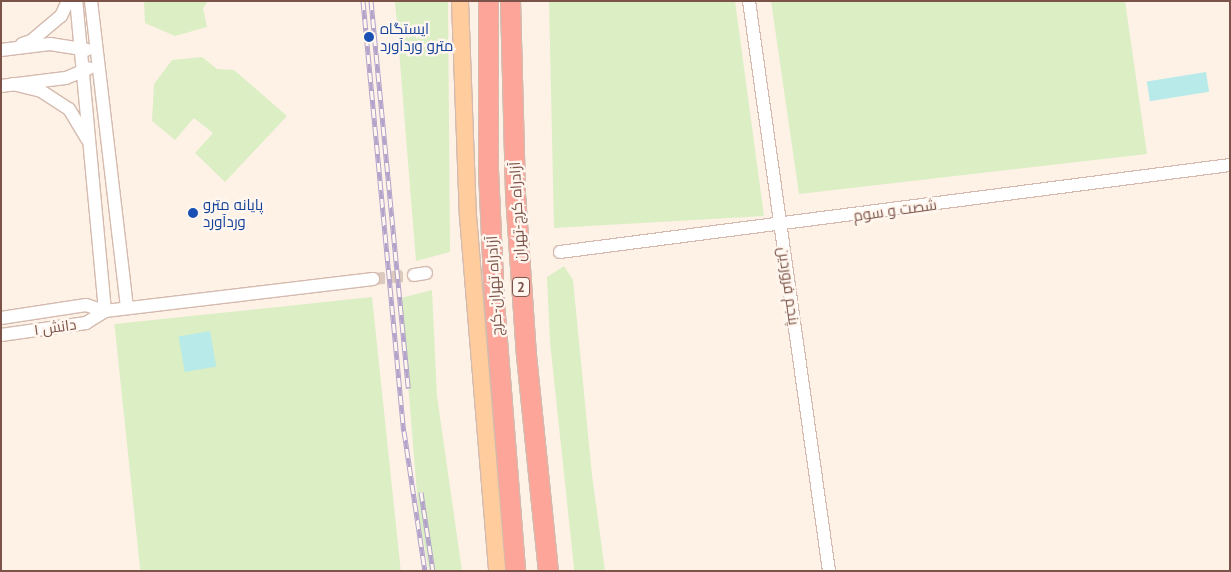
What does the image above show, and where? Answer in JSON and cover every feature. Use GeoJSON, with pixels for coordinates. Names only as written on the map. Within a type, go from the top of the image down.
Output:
{"type":"FeatureCollection","features":[{"type":"Feature","properties":{"kind":"highway","name":"آزادراه تهران-کرج"},"geometry":{"type":"LineString","coordinates":[[488,1],[488,170],[494,302],[515,571]]}},
{"type":"Feature","properties":{"kind":"highway","name":"آزادراه کرج-تهران"},"geometry":{"type":"LineString","coordinates":[[510,1],[515,194],[522,308],[548,571]]}},
{"type":"Feature","properties":{"kind":"main road"},"geometry":{"type":"LineString","coordinates":[[460,1],[468,216],[497,571]]}},
{"type":"Feature","properties":{"kind":"street"},"geometry":{"type":"LineString","coordinates":[[5,50],[31,41],[44,31],[62,16],[68,1]]}},
{"type":"Feature","properties":{"kind":"street"},"geometry":{"type":"LineString","coordinates":[[76,1],[105,311]]}},
{"type":"Feature","properties":{"kind":"street"},"geometry":{"type":"LineString","coordinates":[[91,1],[127,306]]}},
{"type":"Feature","properties":{"kind":"street","name":"پنجم فروردین"},"geometry":{"type":"LineString","coordinates":[[749,1],[829,571]]}},
{"type":"Feature","properties":{"kind":"street"},"geometry":{"type":"LineString","coordinates":[[5,50],[50,44],[80,50],[98,58]]}},
{"type":"Feature","properties":{"kind":"street"},"geometry":{"type":"LineString","coordinates":[[7,85],[66,78],[83,70],[98,58]]}},
{"type":"Feature","properties":{"kind":"street"},"geometry":{"type":"LineString","coordinates":[[7,85],[41,91],[69,109],[90,144]]}},
{"type":"Feature","properties":{"kind":"street","name":"شصت و سوم"},"geometry":{"type":"LineString","coordinates":[[560,252],[780,225],[1230,165]]}},
{"type":"Feature","properties":{"kind":"street","name":"دانش ۱"},"geometry":{"type":"LineString","coordinates":[[1,335],[86,323],[105,311],[127,306],[373,279]]}},
{"type":"Feature","properties":{"kind":"street","name":"دانش ۱"},"geometry":{"type":"LineString","coordinates":[[1,318],[86,305],[105,311]]}},
{"type":"Feature","properties":{"kind":"green space"},"geometry":{"type":"Polygon","coordinates":[[[144,1],[208,1],[203,8],[207,27],[175,36],[145,23],[144,1]]]}},
{"type":"Feature","properties":{"kind":"green space"},"geometry":{"type":"Polygon","coordinates":[[[395,1],[448,1],[450,252],[416,261],[395,1]]]}},
{"type":"Feature","properties":{"kind":"green space"},"geometry":{"type":"Polygon","coordinates":[[[549,1],[735,1],[764,216],[554,228],[549,1]]]}},
{"type":"Feature","properties":{"kind":"green space"},"geometry":{"type":"Polygon","coordinates":[[[771,1],[1125,1],[1147,154],[799,194],[771,1]]]}},
{"type":"Feature","properties":{"kind":"green space"},"geometry":{"type":"Polygon","coordinates":[[[202,57],[217,69],[234,70],[287,116],[225,182],[195,153],[213,133],[194,118],[175,140],[152,121],[154,84],[172,60],[202,57]]]}},
{"type":"Feature","properties":{"kind":"green space"},"geometry":{"type":"Polygon","coordinates":[[[564,266],[573,280],[592,475],[605,571],[574,571],[550,342],[547,277],[564,266]]]}},
{"type":"Feature","properties":{"kind":"green space"},"geometry":{"type":"Polygon","coordinates":[[[432,290],[437,396],[462,571],[429,571],[419,518],[401,298],[432,290]]]}},
{"type":"Feature","properties":{"kind":"green space"},"geometry":{"type":"Polygon","coordinates":[[[372,297],[401,571],[140,571],[114,324],[372,297]]]}},
{"type":"Feature","properties":{"kind":"water"},"geometry":{"type":"Polygon","coordinates":[[[1206,72],[1209,92],[1150,101],[1147,81],[1206,72]]]}},
{"type":"Feature","properties":{"kind":"water"},"geometry":{"type":"Polygon","coordinates":[[[210,331],[216,366],[185,372],[178,337],[210,331]]]}},
{"type":"Feature","properties":{"kind":"tunnel"},"geometry":{"type":"LineString","coordinates":[[373,279],[414,275]]}},
{"type":"Feature","properties":{"kind":"railway"},"geometry":{"type":"LineString","coordinates":[[363,1],[404,431],[425,571]]}},
{"type":"Feature","properties":{"kind":"railway"},"geometry":{"type":"LineString","coordinates":[[371,1],[408,388]]}},
{"type":"Feature","properties":{"kind":"railway"},"geometry":{"type":"LineString","coordinates":[[421,492],[433,571]]}},
{"type":"Feature","properties":{"kind":"place","name":"ایستگاه مترو وردآورد"},"geometry":{"type":"Point","coordinates":[369,37]}},
{"type":"Feature","properties":{"kind":"place","name":"پایانه مترو وردآورد"},"geometry":{"type":"Point","coordinates":[193,213]}}]}
